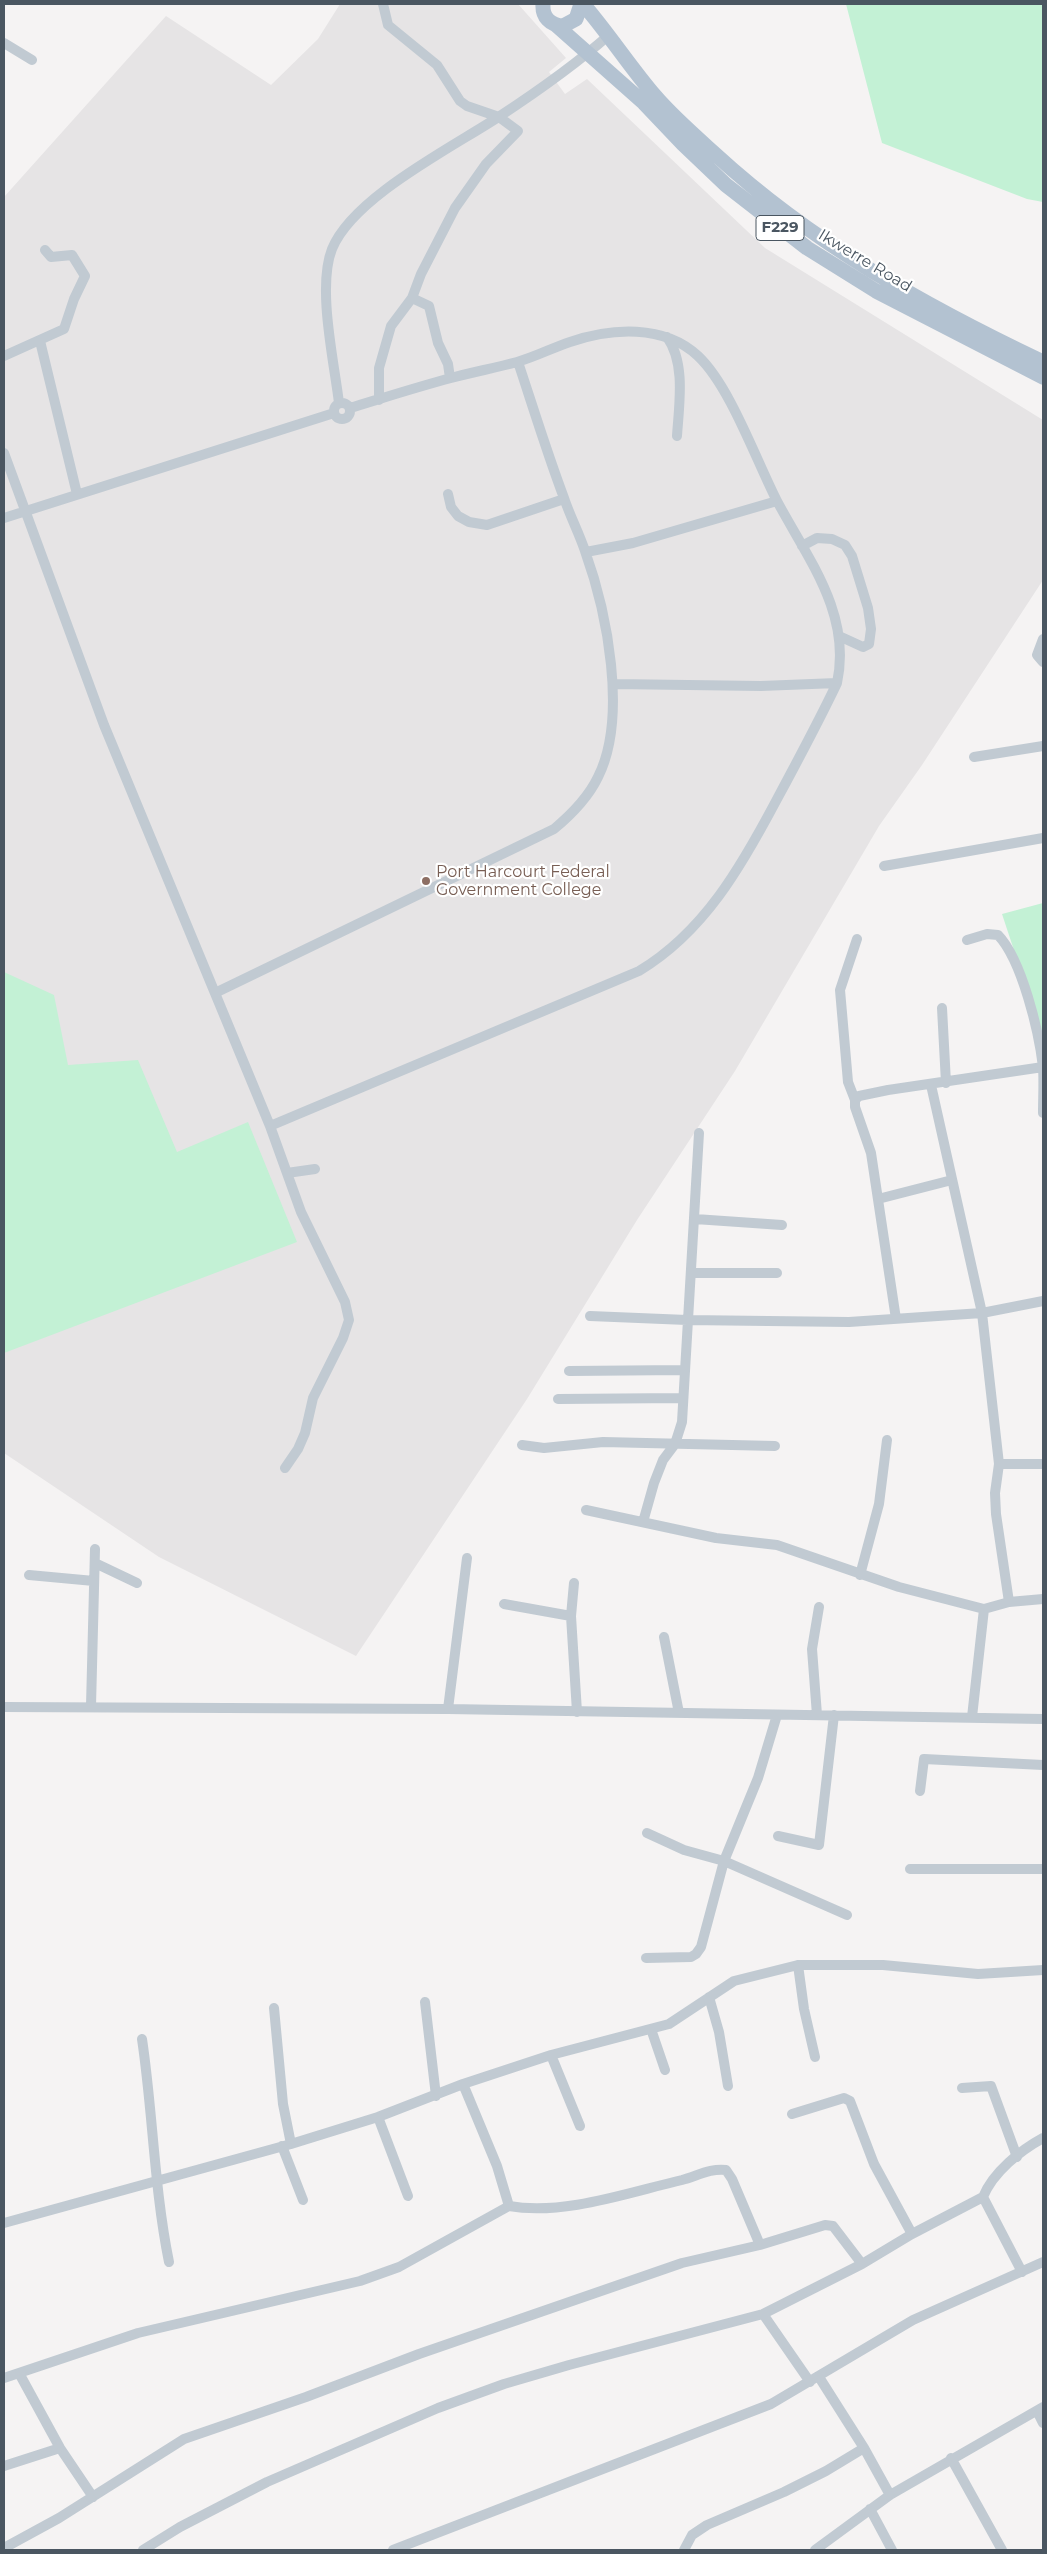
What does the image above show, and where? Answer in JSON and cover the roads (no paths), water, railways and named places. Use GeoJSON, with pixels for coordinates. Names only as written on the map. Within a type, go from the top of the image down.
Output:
{"type":"FeatureCollection","features":[{"type":"Feature","properties":{"kind":"main road","name":"F229"},"geometry":{"type":"LineString","coordinates":[[541,7],[556,25],[566,25],[574,22],[582,4]]}},
{"type":"Feature","properties":{"kind":"main road","name":"Ikwerre Road"},"geometry":{"type":"LineString","coordinates":[[582,4],[609,35],[656,97],[755,190],[825,243],[885,280],[993,338],[1043,362]]}},
{"type":"Feature","properties":{"kind":"main road","name":"Ikwerre Road"},"geometry":{"type":"LineString","coordinates":[[556,25],[644,103],[726,185],[807,248],[876,291],[1043,378]]}},
{"type":"Feature","properties":{"kind":"street"},"geometry":{"type":"LineString","coordinates":[[379,400],[379,368],[391,326],[412,298],[421,274],[455,208],[486,164],[518,131],[498,117],[467,106],[460,101],[437,65],[388,25],[383,4]]}},
{"type":"Feature","properties":{"kind":"street"},"geometry":{"type":"LineString","coordinates":[[339,403],[326,282],[333,248],[342,232],[376,195],[498,117],[587,54],[609,35]]}},
{"type":"Feature","properties":{"kind":"street"},"geometry":{"type":"LineString","coordinates":[[4,43],[32,60]]}},
{"type":"Feature","properties":{"kind":"street"},"geometry":{"type":"LineString","coordinates":[[4,356],[64,329],[74,299],[85,276],[72,255],[51,257],[45,250]]}},
{"type":"Feature","properties":{"kind":"street"},"geometry":{"type":"LineString","coordinates":[[412,298],[429,306],[438,343],[448,364],[450,378]]}},
{"type":"Feature","properties":{"kind":"street"},"geometry":{"type":"LineString","coordinates":[[270,1126],[598,988],[654,962],[682,939],[703,918],[724,890],[760,830],[837,682],[841,665],[839,636],[832,602],[777,501],[710,368],[684,345],[667,337],[646,332],[611,332],[571,341],[518,362],[450,378],[350,408]]}},
{"type":"Feature","properties":{"kind":"street"},"geometry":{"type":"LineString","coordinates":[[667,337],[674,346],[678,365],[677,436]]}},
{"type":"Feature","properties":{"kind":"street"},"geometry":{"type":"LineString","coordinates":[[40,341],[77,494]]}},
{"type":"Feature","properties":{"kind":"street"},"geometry":{"type":"LineString","coordinates":[[214,993],[434,889],[554,829],[573,813],[587,796],[599,776],[609,743],[614,684],[608,634],[586,552],[564,499],[518,362]]}},
{"type":"Feature","properties":{"kind":"street"},"geometry":{"type":"LineString","coordinates":[[339,403],[346,404],[350,408],[349,415],[344,419],[338,418],[334,413],[334,407],[339,403]]}},
{"type":"Feature","properties":{"kind":"street"},"geometry":{"type":"LineString","coordinates":[[4,518],[334,413]]}},
{"type":"Feature","properties":{"kind":"street"},"geometry":{"type":"LineString","coordinates":[[4,453],[104,725],[270,1126],[301,1212],[345,1302],[349,1320],[343,1338],[313,1398],[305,1433],[298,1449],[285,1468]]}},
{"type":"Feature","properties":{"kind":"street"},"geometry":{"type":"LineString","coordinates":[[448,494],[451,507],[458,516],[469,522],[487,525],[564,499]]}},
{"type":"Feature","properties":{"kind":"street"},"geometry":{"type":"LineString","coordinates":[[586,552],[633,543],[777,501]]}},
{"type":"Feature","properties":{"kind":"street"},"geometry":{"type":"LineString","coordinates":[[802,546],[817,538],[832,539],[845,545],[852,556],[868,608],[872,630],[869,644],[863,647],[839,636]]}},
{"type":"Feature","properties":{"kind":"street"},"geometry":{"type":"LineString","coordinates":[[1043,639],[1037,655],[1043,662]]}},
{"type":"Feature","properties":{"kind":"street"},"geometry":{"type":"LineString","coordinates":[[614,684],[761,686],[837,682]]}},
{"type":"Feature","properties":{"kind":"street"},"geometry":{"type":"LineString","coordinates":[[974,757],[1043,746]]}},
{"type":"Feature","properties":{"kind":"street"},"geometry":{"type":"LineString","coordinates":[[884,866],[1043,838]]}},
{"type":"Feature","properties":{"kind":"street"},"geometry":{"type":"LineString","coordinates":[[967,940],[987,934],[998,935],[1006,943],[1019,970],[1043,1068],[1043,1113]]}},
{"type":"Feature","properties":{"kind":"street"},"geometry":{"type":"LineString","coordinates":[[856,939],[840,990],[848,1082],[871,1153],[896,1319]]}},
{"type":"Feature","properties":{"kind":"street"},"geometry":{"type":"LineString","coordinates":[[942,1008],[946,1083]]}},
{"type":"Feature","properties":{"kind":"street"},"geometry":{"type":"LineString","coordinates":[[855,1100],[859,1096],[1043,1068]]}},
{"type":"Feature","properties":{"kind":"street"},"geometry":{"type":"LineString","coordinates":[[931,1085],[982,1313],[999,1464],[996,1514],[1010,1602]]}},
{"type":"Feature","properties":{"kind":"street"},"geometry":{"type":"LineString","coordinates":[[643,1522],[654,1483],[664,1460],[675,1444],[682,1422],[700,1132]]}},
{"type":"Feature","properties":{"kind":"street"},"geometry":{"type":"LineString","coordinates":[[287,1173],[315,1169]]}},
{"type":"Feature","properties":{"kind":"street"},"geometry":{"type":"LineString","coordinates":[[878,1199],[952,1180]]}},
{"type":"Feature","properties":{"kind":"street"},"geometry":{"type":"LineString","coordinates":[[694,1219],[782,1225]]}},
{"type":"Feature","properties":{"kind":"street"},"geometry":{"type":"LineString","coordinates":[[691,1273],[776,1273]]}},
{"type":"Feature","properties":{"kind":"street"},"geometry":{"type":"LineString","coordinates":[[590,1316],[687,1320],[849,1322],[982,1313],[1043,1301]]}},
{"type":"Feature","properties":{"kind":"street"},"geometry":{"type":"LineString","coordinates":[[569,1371],[684,1370]]}},
{"type":"Feature","properties":{"kind":"street"},"geometry":{"type":"LineString","coordinates":[[558,1399],[682,1398]]}},
{"type":"Feature","properties":{"kind":"street"},"geometry":{"type":"LineString","coordinates":[[860,1575],[879,1504],[887,1440]]}},
{"type":"Feature","properties":{"kind":"street"},"geometry":{"type":"LineString","coordinates":[[522,1445],[544,1448],[603,1442],[775,1446]]}},
{"type":"Feature","properties":{"kind":"street"},"geometry":{"type":"LineString","coordinates":[[999,1464],[1043,1464]]}},
{"type":"Feature","properties":{"kind":"street"},"geometry":{"type":"LineString","coordinates":[[586,1510],[716,1538],[776,1545],[860,1575],[943,1600],[984,1609],[1010,1602],[1043,1599]]}},
{"type":"Feature","properties":{"kind":"street"},"geometry":{"type":"LineString","coordinates":[[91,1706],[95,1549]]}},
{"type":"Feature","properties":{"kind":"street"},"geometry":{"type":"LineString","coordinates":[[448,1709],[467,1558]]}},
{"type":"Feature","properties":{"kind":"street"},"geometry":{"type":"LineString","coordinates":[[95,1563],[137,1583]]}},
{"type":"Feature","properties":{"kind":"street"},"geometry":{"type":"LineString","coordinates":[[29,1575],[94,1582]]}},
{"type":"Feature","properties":{"kind":"street"},"geometry":{"type":"LineString","coordinates":[[574,1582],[571,1616],[577,1712]]}},
{"type":"Feature","properties":{"kind":"street"},"geometry":{"type":"LineString","coordinates":[[504,1604],[571,1616]]}},
{"type":"Feature","properties":{"kind":"street"},"geometry":{"type":"LineString","coordinates":[[817,1715],[812,1649],[819,1607]]}},
{"type":"Feature","properties":{"kind":"street"},"geometry":{"type":"LineString","coordinates":[[972,1717],[984,1609]]}},
{"type":"Feature","properties":{"kind":"street"},"geometry":{"type":"LineString","coordinates":[[664,1637],[679,1712]]}},
{"type":"Feature","properties":{"kind":"street"},"geometry":{"type":"LineString","coordinates":[[4,1707],[448,1709],[1043,1719]]}},
{"type":"Feature","properties":{"kind":"street"},"geometry":{"type":"LineString","coordinates":[[646,1958],[691,1956],[696,1954],[700,1948],[724,1861],[758,1778],[777,1715]]}},
{"type":"Feature","properties":{"kind":"street"},"geometry":{"type":"LineString","coordinates":[[778,1836],[819,1845],[834,1715]]}},
{"type":"Feature","properties":{"kind":"street"},"geometry":{"type":"LineString","coordinates":[[920,1790],[924,1760],[1043,1765]]}},
{"type":"Feature","properties":{"kind":"street"},"geometry":{"type":"LineString","coordinates":[[647,1833],[684,1850],[724,1861],[847,1914]]}},
{"type":"Feature","properties":{"kind":"street"},"geometry":{"type":"LineString","coordinates":[[910,1869],[1043,1869]]}},
{"type":"Feature","properties":{"kind":"street"},"geometry":{"type":"LineString","coordinates":[[798,1965],[804,2009],[814,2056]]}},
{"type":"Feature","properties":{"kind":"street"},"geometry":{"type":"LineString","coordinates":[[4,2223],[286,2145],[378,2117],[463,2084],[551,2055],[669,2024],[734,1981],[798,1965],[883,1965],[978,1974],[1043,1970]]}},
{"type":"Feature","properties":{"kind":"street"},"geometry":{"type":"LineString","coordinates":[[709,1997],[719,2032],[728,2086]]}},
{"type":"Feature","properties":{"kind":"street"},"geometry":{"type":"LineString","coordinates":[[425,2002],[436,2096]]}},
{"type":"Feature","properties":{"kind":"street"},"geometry":{"type":"LineString","coordinates":[[274,2008],[286,2145],[303,2200]]}},
{"type":"Feature","properties":{"kind":"street"},"geometry":{"type":"LineString","coordinates":[[651,2029],[665,2070]]}},
{"type":"Feature","properties":{"kind":"street"},"geometry":{"type":"LineString","coordinates":[[142,2039],[150,2098],[160,2215],[169,2262]]}},
{"type":"Feature","properties":{"kind":"street"},"geometry":{"type":"LineString","coordinates":[[551,2055],[580,2126]]}},
{"type":"Feature","properties":{"kind":"street"},"geometry":{"type":"LineString","coordinates":[[463,2084],[497,2166],[510,2206]]}},
{"type":"Feature","properties":{"kind":"street"},"geometry":{"type":"LineString","coordinates":[[962,2088],[991,2086],[1017,2157]]}},
{"type":"Feature","properties":{"kind":"street"},"geometry":{"type":"LineString","coordinates":[[792,2114],[844,2098],[850,2101],[874,2164],[912,2234]]}},
{"type":"Feature","properties":{"kind":"street"},"geometry":{"type":"LineString","coordinates":[[378,2117],[408,2196]]}},
{"type":"Feature","properties":{"kind":"street"},"geometry":{"type":"LineString","coordinates":[[143,2550],[180,2527],[267,2482],[438,2408],[504,2384],[569,2365],[763,2314],[862,2264],[912,2234],[984,2197],[988,2185],[1017,2157],[1043,2138]]}},
{"type":"Feature","properties":{"kind":"street"},"geometry":{"type":"LineString","coordinates":[[4,2378],[138,2334],[360,2281],[399,2267],[510,2206],[526,2209],[569,2205],[688,2178],[717,2168],[726,2170],[760,2245]]}},
{"type":"Feature","properties":{"kind":"street"},"geometry":{"type":"LineString","coordinates":[[984,2197],[1022,2272]]}},
{"type":"Feature","properties":{"kind":"street"},"geometry":{"type":"LineString","coordinates":[[4,2548],[22,2540],[184,2439],[306,2398],[420,2354],[682,2263],[760,2245],[825,2225],[833,2226],[862,2264]]}},
{"type":"Feature","properties":{"kind":"street"},"geometry":{"type":"LineString","coordinates":[[393,2550],[771,2404],[815,2380],[913,2320],[1043,2262]]}},
{"type":"Feature","properties":{"kind":"street"},"geometry":{"type":"LineString","coordinates":[[763,2314],[815,2380],[864,2448],[890,2495]]}},
{"type":"Feature","properties":{"kind":"street"},"geometry":{"type":"LineString","coordinates":[[19,2374],[60,2448],[93,2497]]}},
{"type":"Feature","properties":{"kind":"street"},"geometry":{"type":"LineString","coordinates":[[815,2550],[890,2495],[951,2458],[1040,2409],[1043,2423]]}},
{"type":"Feature","properties":{"kind":"street"},"geometry":{"type":"LineString","coordinates":[[4,2466],[60,2448]]}},
{"type":"Feature","properties":{"kind":"street"},"geometry":{"type":"LineString","coordinates":[[684,2550],[692,2535],[707,2525],[784,2492],[826,2471],[864,2448]]}},
{"type":"Feature","properties":{"kind":"street"},"geometry":{"type":"LineString","coordinates":[[951,2458],[1002,2550]]}},
{"type":"Feature","properties":{"kind":"street"},"geometry":{"type":"LineString","coordinates":[[870,2509],[892,2550]]}},
{"type":"Feature","properties":{"kind":"place","name":"Port Harcourt Federal Government College"},"geometry":{"type":"Point","coordinates":[426,881]}}]}
